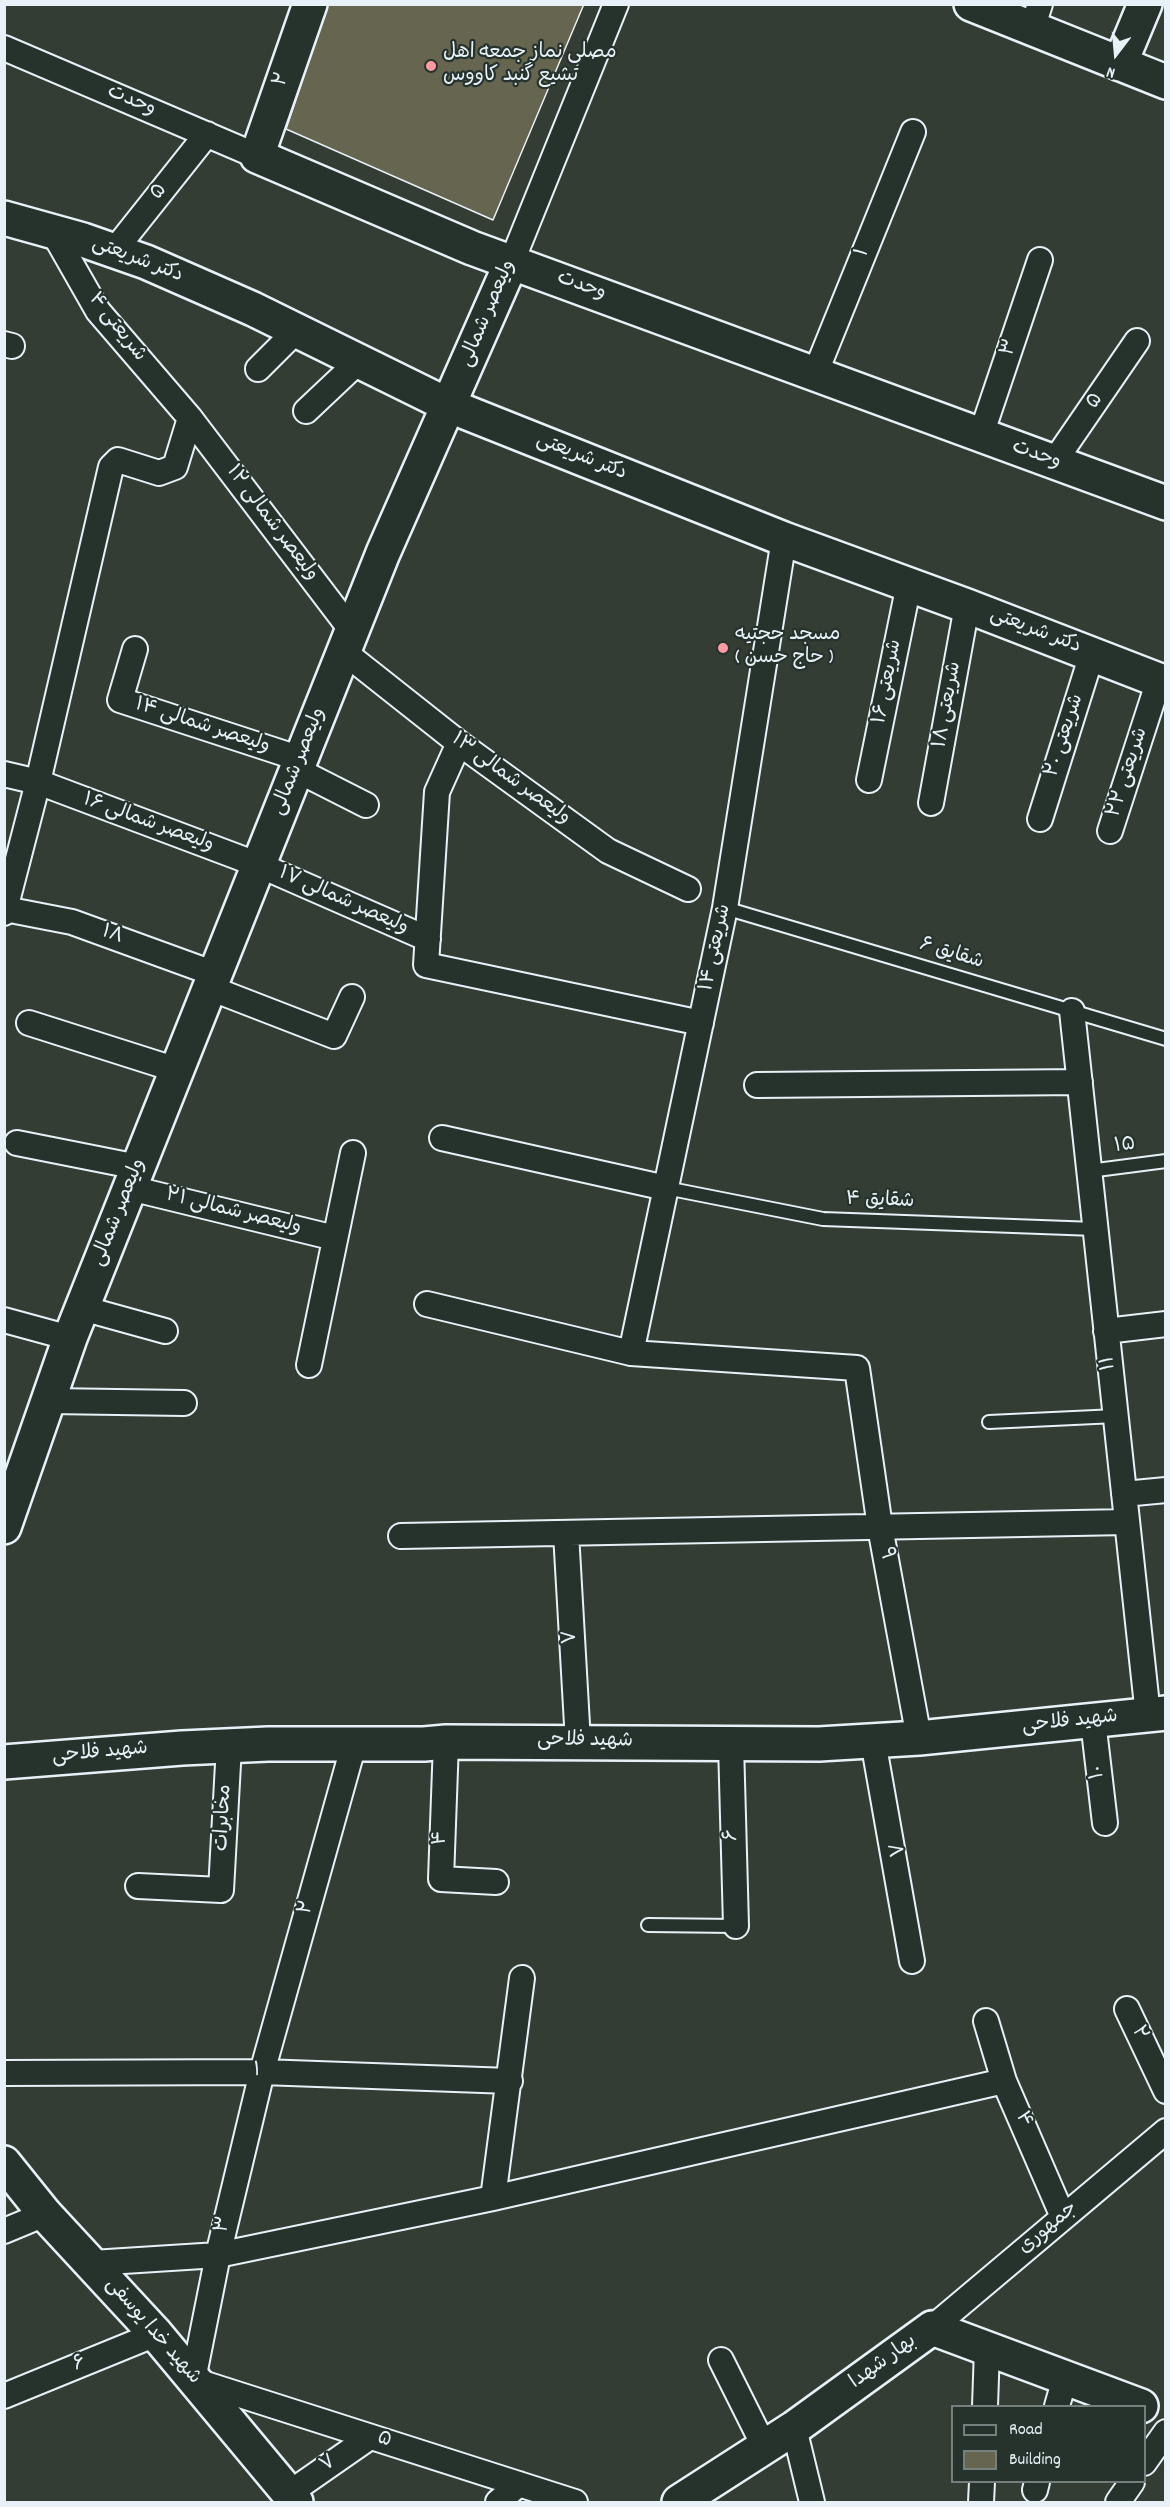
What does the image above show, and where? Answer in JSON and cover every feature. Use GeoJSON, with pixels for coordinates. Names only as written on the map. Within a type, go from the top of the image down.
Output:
{"type":"FeatureCollection","features":[{"type":"Feature","properties":{"kind":"street","name":"۲"},"geometry":{"type":"LineString","coordinates":[[256,156],[310,4]]}},
{"type":"Feature","properties":{"kind":"street","name":"ولیعصر شمالی"},"geometry":{"type":"LineString","coordinates":[[4,1527],[50,1401],[70,1338],[383,553],[450,406],[512,261],[616,4]]}},
{"type":"Feature","properties":{"kind":"street"},"geometry":{"type":"LineString","coordinates":[[971,4],[1036,17],[1120,64],[1166,82]]}},
{"type":"Feature","properties":{"kind":"street"},"geometry":{"type":"LineString","coordinates":[[1120,64],[1145,4]]}},
{"type":"Feature","properties":{"kind":"street","name":"وحدت"},"geometry":{"type":"LineString","coordinates":[[4,48],[472,248],[1166,503]]}},
{"type":"Feature","properties":{"kind":"street","name":"۱"},"geometry":{"type":"LineString","coordinates":[[815,374],[913,132]]}},
{"type":"Feature","properties":{"kind":"street","name":"۵"},"geometry":{"type":"LineString","coordinates":[[114,251],[207,134]]}},
{"type":"Feature","properties":{"kind":"street","name":"دکتر شریعتی"},"geometry":{"type":"LineString","coordinates":[[4,218],[114,251],[178,276],[297,330],[450,406],[784,539],[909,584],[1162,681]]}},
{"type":"Feature","properties":{"kind":"street","name":"شریعتی ۴"},"geometry":{"type":"LineString","coordinates":[[53,232],[98,311],[190,418]]}},
{"type":"Feature","properties":{"kind":"street","name":"۳"},"geometry":{"type":"LineString","coordinates":[[981,435],[1040,260]]}},
{"type":"Feature","properties":{"kind":"street"},"geometry":{"type":"LineString","coordinates":[[258,369],[297,330]]}},
{"type":"Feature","properties":{"kind":"street","name":"۵"},"geometry":{"type":"LineString","coordinates":[[1054,462],[1137,341]]}},
{"type":"Feature","properties":{"kind":"street"},"geometry":{"type":"LineString","coordinates":[[306,411],[359,361]]}},
{"type":"Feature","properties":{"kind":"street"},"geometry":{"type":"LineString","coordinates":[[5,911],[38,782],[111,467],[118,460],[159,473],[175,467],[190,418]]}},
{"type":"Feature","properties":{"kind":"street","name":"ولیعصر شمالی ۱۲"},"geometry":{"type":"LineString","coordinates":[[190,418],[348,641]]}},
{"type":"Feature","properties":{"kind":"street","name":"شریعتی ۱۴"},"geometry":{"type":"LineString","coordinates":[[631,1353],[725,908],[784,539]]}},
{"type":"Feature","properties":{"kind":"street","name":"شریعتی ۱۶"},"geometry":{"type":"LineString","coordinates":[[869,780],[909,584]]}},
{"type":"Feature","properties":{"kind":"street","name":"شریعتی ۱۸"},"geometry":{"type":"LineString","coordinates":[[931,803],[967,606]]}},
{"type":"Feature","properties":{"kind":"street","name":"ولیعصر شمالی ۱۳"},"geometry":{"type":"LineString","coordinates":[[348,641],[459,743],[608,851],[688,889]]}},
{"type":"Feature","properties":{"kind":"street","name":"ولیعصر شمالی ۱۴"},"geometry":{"type":"LineString","coordinates":[[135,650],[120,700],[299,765]]}},
{"type":"Feature","properties":{"kind":"street","name":"شریعتی ۲۰"},"geometry":{"type":"LineString","coordinates":[[1040,819],[1092,654]]}},
{"type":"Feature","properties":{"kind":"street","name":"شریعتی ۲۲"},"geometry":{"type":"LineString","coordinates":[[1110,831],[1162,681]]}},
{"type":"Feature","properties":{"kind":"street"},"geometry":{"type":"LineString","coordinates":[[459,743],[436,792],[426,965],[701,1023]]}},
{"type":"Feature","properties":{"kind":"street"},"geometry":{"type":"LineString","coordinates":[[299,765],[366,805]]}},
{"type":"Feature","properties":{"kind":"street","name":"ولیعصر شمالی ۱۶"},"geometry":{"type":"LineString","coordinates":[[4,774],[38,782],[259,865]]}},
{"type":"Feature","properties":{"kind":"street","name":"ولیعصر شمالی ۱۷"},"geometry":{"type":"LineString","coordinates":[[259,865],[428,939]]}},
{"type":"Feature","properties":{"kind":"street","name":"۱۸"},"geometry":{"type":"LineString","coordinates":[[5,911],[72,922],[334,1036],[352,997]]}},
{"type":"Feature","properties":{"kind":"street","name":"۱۱"},"geometry":{"type":"LineString","coordinates":[[1072,1011],[1127,1522],[1157,1714]]}},
{"type":"Feature","properties":{"kind":"street"},"geometry":{"type":"LineString","coordinates":[[29,1023],[177,1070]]}},
{"type":"Feature","properties":{"kind":"street"},"geometry":{"type":"LineString","coordinates":[[757,1085],[1080,1082]]}},
{"type":"Feature","properties":{"kind":"street"},"geometry":{"type":"LineString","coordinates":[[442,1138],[666,1188]]}},
{"type":"Feature","properties":{"kind":"street","name":"ولیعصر شمالی ۲۱"},"geometry":{"type":"LineString","coordinates":[[17,1143],[335,1238]]}},
{"type":"Feature","properties":{"kind":"street"},"geometry":{"type":"LineString","coordinates":[[309,1365],[354,1153]]}},
{"type":"Feature","properties":{"kind":"street"},"geometry":{"type":"LineString","coordinates":[[426,1304],[631,1353]]}},
{"type":"Feature","properties":{"kind":"street"},"geometry":{"type":"LineString","coordinates":[[82,1308],[165,1331]]}},
{"type":"Feature","properties":{"kind":"street"},"geometry":{"type":"LineString","coordinates":[[4,1320],[70,1338]]}},
{"type":"Feature","properties":{"kind":"street"},"geometry":{"type":"LineString","coordinates":[[1106,1331],[1166,1324]]}},
{"type":"Feature","properties":{"kind":"street","name":"۹"},"geometry":{"type":"LineString","coordinates":[[631,1353],[857,1368],[880,1527],[919,1738]]}},
{"type":"Feature","properties":{"kind":"street"},"geometry":{"type":"LineString","coordinates":[[50,1401],[184,1403]]}},
{"type":"Feature","properties":{"kind":"street"},"geometry":{"type":"LineString","coordinates":[[1124,1494],[1166,1490]]}},
{"type":"Feature","properties":{"kind":"street"},"geometry":{"type":"LineString","coordinates":[[401,1536],[1127,1522]]}},
{"type":"Feature","properties":{"kind":"street","name":"۷"},"geometry":{"type":"LineString","coordinates":[[566,1533],[578,1742]]}},
{"type":"Feature","properties":{"kind":"street","name":"شهید فلاحی"},"geometry":{"type":"LineString","coordinates":[[4,1762],[229,1746],[446,1742],[731,1744],[873,1741],[1157,1714]]}},
{"type":"Feature","properties":{"kind":"street","name":"۱۰"},"geometry":{"type":"LineString","coordinates":[[1093,1720],[1105,1822]]}},
{"type":"Feature","properties":{"kind":"street","name":"۸"},"geometry":{"type":"LineString","coordinates":[[873,1741],[912,1960]]}},
{"type":"Feature","properties":{"kind":"street","name":"۴"},"geometry":{"type":"LineString","coordinates":[[446,1742],[441,1879],[496,1882]]}},
{"type":"Feature","properties":{"kind":"street","name":"۲"},"geometry":{"type":"LineString","coordinates":[[262,2072],[354,1744]]}},
{"type":"Feature","properties":{"kind":"street","name":"۶"},"geometry":{"type":"LineString","coordinates":[[731,1744],[736,1926]]}},
{"type":"Feature","properties":{"kind":"street","name":"مخابرات"},"geometry":{"type":"LineString","coordinates":[[138,1886],[220,1890],[229,1746]]}},
{"type":"Feature","properties":{"kind":"street"},"geometry":{"type":"LineString","coordinates":[[493,2198],[522,1978]]}},
{"type":"Feature","properties":{"kind":"street","name":"۲"},"geometry":{"type":"LineString","coordinates":[[1127,2009],[1166,2091]]}},
{"type":"Feature","properties":{"kind":"street","name":"۴"},"geometry":{"type":"LineString","coordinates":[[986,2021],[1005,2081],[1064,2217]]}},
{"type":"Feature","properties":{"kind":"street","name":"۱"},"geometry":{"type":"LineString","coordinates":[[4,2073],[262,2072],[510,2081]]}},
{"type":"Feature","properties":{"kind":"street","name":"۳"},"geometry":{"type":"LineString","coordinates":[[194,2380],[218,2255],[262,2072]]}},
{"type":"Feature","properties":{"kind":"street"},"geometry":{"type":"LineString","coordinates":[[92,2263],[218,2255],[493,2198],[1005,2081]]}},
{"type":"Feature","properties":{"kind":"street","name":"جمهوری"},"geometry":{"type":"LineString","coordinates":[[932,2328],[1064,2217],[1162,2141]]}},
{"type":"Feature","properties":{"kind":"street","name":"شهید خدا یوسفی"},"geometry":{"type":"LineString","coordinates":[[4,2163],[45,2214],[156,2334],[292,2498]]}},
{"type":"Feature","properties":{"kind":"street"},"geometry":{"type":"LineString","coordinates":[[4,2231],[45,2214]]}},
{"type":"Feature","properties":{"kind":"street","name":"بهار شهدا"},"geometry":{"type":"LineString","coordinates":[[679,2502],[765,2448],[932,2328],[987,2349],[1061,2392],[1132,2405]]}},
{"type":"Feature","properties":{"kind":"street","name":"۶"},"geometry":{"type":"LineString","coordinates":[[4,2396],[156,2334]]}},
{"type":"Feature","properties":{"kind":"street"},"geometry":{"type":"LineString","coordinates":[[985,2405],[987,2349]]}},
{"type":"Feature","properties":{"kind":"street"},"geometry":{"type":"LineString","coordinates":[[721,2360],[765,2448]]}},
{"type":"Feature","properties":{"kind":"street","name":"۵"},"geometry":{"type":"LineString","coordinates":[[194,2380],[575,2502]]}},
{"type":"Feature","properties":{"kind":"street","name":"بهار شهدا"},"geometry":{"type":"LineString","coordinates":[[1146,2408],[1166,2416]]}},
{"type":"Feature","properties":{"kind":"street"},"geometry":{"type":"LineString","coordinates":[[794,2428],[812,2502]]}},
{"type":"Feature","properties":{"kind":"street"},"geometry":{"type":"LineString","coordinates":[[1146,2460],[1166,2432]]}},
{"type":"Feature","properties":{"kind":"street","name":"۷"},"geometry":{"type":"LineString","coordinates":[[292,2498],[370,2437]]}},
{"type":"Feature","properties":{"kind":"street"},"geometry":{"type":"LineString","coordinates":[[981,2502],[982,2483]]}},
{"type":"Feature","properties":{"kind":"street"},"geometry":{"type":"LineString","coordinates":[[1118,2502],[1131,2483]]}},
{"type":"Feature","properties":{"kind":"street"},"geometry":{"type":"LineString","coordinates":[[498,2502],[519,2484]]}},
{"type":"Feature","properties":{"kind":"lane","name":"شقایق ۶"},"geometry":{"type":"LineString","coordinates":[[725,908],[1166,1039]]}},
{"type":"Feature","properties":{"kind":"lane","name":"۱۵"},"geometry":{"type":"LineString","coordinates":[[1089,1171],[1166,1161]]}},
{"type":"Feature","properties":{"kind":"lane","name":"شقایق ۴"},"geometry":{"type":"LineString","coordinates":[[666,1188],[823,1219],[1095,1229]]}},
{"type":"Feature","properties":{"kind":"lane"},"geometry":{"type":"LineString","coordinates":[[989,1422],[1116,1416]]}},
{"type":"Feature","properties":{"kind":"lane"},"geometry":{"type":"LineString","coordinates":[[648,1925],[736,1926]]}},
{"type":"Feature","properties":{"kind":"building","name":"مصلی نماز جمعه اهل تشیع گنبد کاووس"},"geometry":{"type":"Polygon","coordinates":[[[328,4],[584,4],[493,220],[286,129],[328,4]]]}},
{"type":"Feature","properties":{"kind":"place","name":"مصلی نماز جمعه اهل تشیع گنبد کاووس"},"geometry":{"type":"Point","coordinates":[431,66]}},
{"type":"Feature","properties":{"kind":"place","name":"مسجد حجتیه ( حاج حسن )"},"geometry":{"type":"Point","coordinates":[723,648]}}]}
